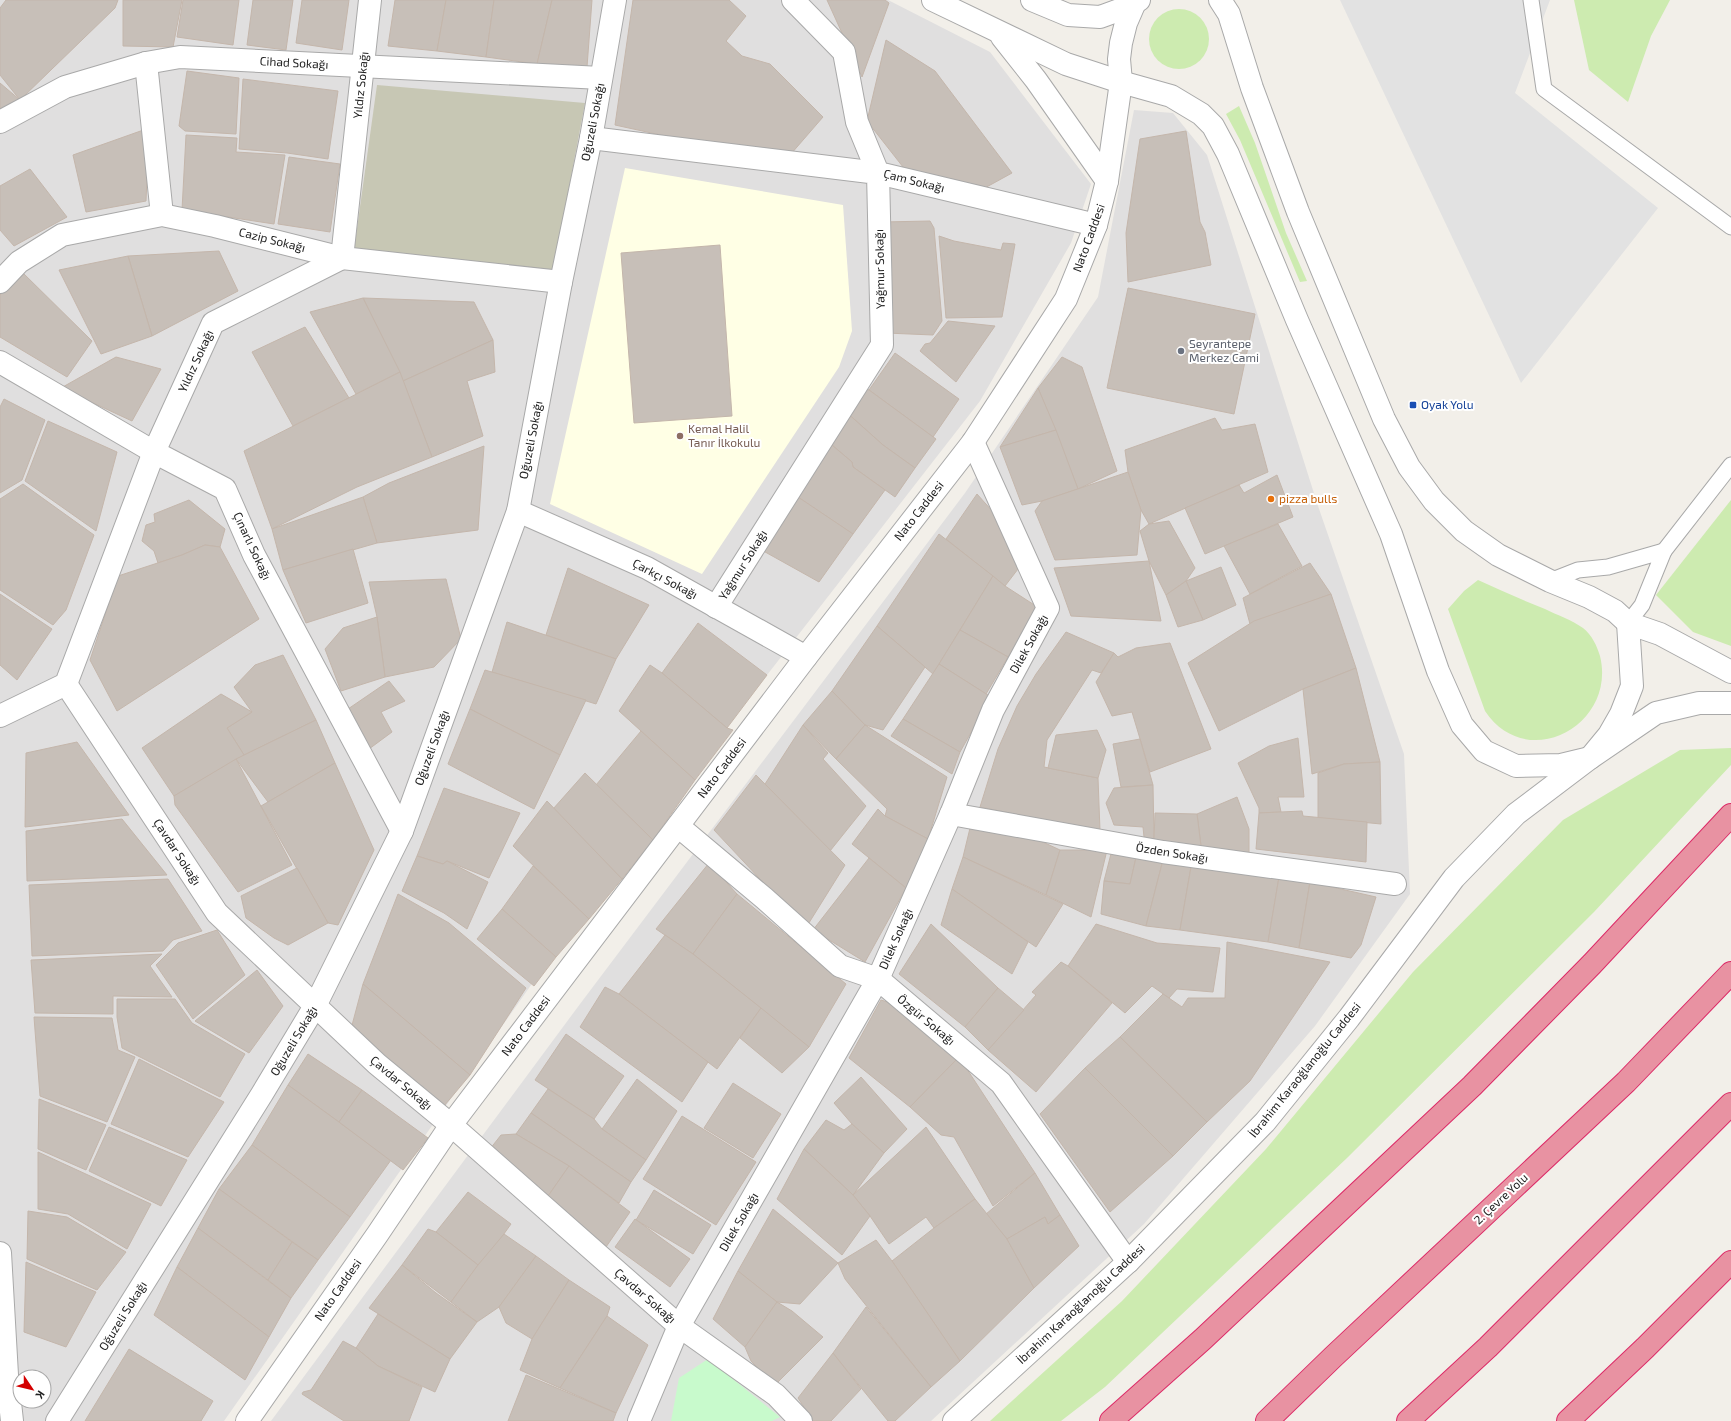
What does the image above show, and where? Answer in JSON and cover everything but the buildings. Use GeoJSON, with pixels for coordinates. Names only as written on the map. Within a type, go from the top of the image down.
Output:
{"type":"FeatureCollection","features":[{"type":"Feature","properties":{"kind":"highway"},"geometry":{"type":"LineString","coordinates":[[1111,1421],[1203,1339],[1472,1086],[1592,964],[1731,815]]}},
{"type":"Feature","properties":{"kind":"highway","name":"2. Çevre Yolu"},"geometry":{"type":"LineString","coordinates":[[1267,1421],[1338,1352],[1626,1082],[1731,973]]}},
{"type":"Feature","properties":{"kind":"highway"},"geometry":{"type":"LineString","coordinates":[[1408,1421],[1488,1347],[1731,1104]]}},
{"type":"Feature","properties":{"kind":"highway"},"geometry":{"type":"LineString","coordinates":[[1568,1421],[1645,1348],[1731,1262]]}},
{"type":"Feature","properties":{"kind":"street","name":"Yıldız Sokağı"},"geometry":{"type":"LineString","coordinates":[[66,684],[154,452],[213,323],[342,258],[370,0]]}},
{"type":"Feature","properties":{"kind":"street","name":"Oğuzeli Sokağı"},"geometry":{"type":"LineString","coordinates":[[57,1421],[316,1006],[402,831],[518,511],[561,282],[591,138],[615,0]]}},
{"type":"Feature","properties":{"kind":"street","name":"Çam Sokağı"},"geometry":{"type":"LineString","coordinates":[[793,0],[844,52],[857,122],[878,173],[1096,225]]}},
{"type":"Feature","properties":{"kind":"street"},"geometry":{"type":"LineString","coordinates":[[933,0],[1066,64],[1171,96],[1201,114],[1213,126],[1228,154],[1297,320],[1391,534],[1438,671],[1462,725],[1484,751],[1516,766],[1561,765],[1590,758],[1656,713],[1699,703],[1731,703]]}},
{"type":"Feature","properties":{"kind":"street"},"geometry":{"type":"LineString","coordinates":[[1032,0],[1068,15],[1100,17],[1122,9],[1137,1]]}},
{"type":"Feature","properties":{"kind":"street","name":"Nato Caddesi"},"geometry":{"type":"LineString","coordinates":[[247,1421],[377,1235],[451,1125],[806,657],[973,442],[1066,299],[1096,225],[1107,181],[1121,82],[1119,59],[1121,43],[1126,23],[1137,1]]}},
{"type":"Feature","properties":{"kind":"street"},"geometry":{"type":"LineString","coordinates":[[1226,5],[1252,88],[1298,212],[1384,419],[1409,467],[1434,501],[1464,531],[1498,555],[1550,581],[1589,597],[1615,611],[1628,623],[1660,634],[1731,672]]}},
{"type":"Feature","properties":{"kind":"street"},"geometry":{"type":"LineString","coordinates":[[999,33],[1036,80],[1107,181]]}},
{"type":"Feature","properties":{"kind":"street","name":"Cihad Sokağı"},"geometry":{"type":"LineString","coordinates":[[0,122],[65,87],[146,63],[180,57],[601,78]]}},
{"type":"Feature","properties":{"kind":"street"},"geometry":{"type":"LineString","coordinates":[[146,63],[162,215]]}},
{"type":"Feature","properties":{"kind":"street"},"geometry":{"type":"LineString","coordinates":[[591,138],[878,173]]}},
{"type":"Feature","properties":{"kind":"street","name":"Yağmur Sokağı"},"geometry":{"type":"LineString","coordinates":[[716,607],[882,345],[878,173]]}},
{"type":"Feature","properties":{"kind":"street","name":"Cazip Sokağı"},"geometry":{"type":"LineString","coordinates":[[0,282],[20,262],[62,235],[162,215],[215,226],[342,258],[561,282]]}},
{"type":"Feature","properties":{"kind":"street","name":"Çınarlı Sokağı"},"geometry":{"type":"LineString","coordinates":[[0,362],[154,452],[225,489],[254,555],[402,831]]}},
{"type":"Feature","properties":{"kind":"street","name":"Dilek Sokağı"},"geometry":{"type":"LineString","coordinates":[[639,1421],[679,1326],[878,979],[951,814],[993,710],[1048,608],[973,442]]}},
{"type":"Feature","properties":{"kind":"street","name":"Çarkçı Sokağı"},"geometry":{"type":"LineString","coordinates":[[518,511],[646,568],[806,657]]}},
{"type":"Feature","properties":{"kind":"street"},"geometry":{"type":"LineString","coordinates":[[1590,758],[1608,736],[1621,714],[1632,686],[1628,623]]}},
{"type":"Feature","properties":{"kind":"street"},"geometry":{"type":"LineString","coordinates":[[0,716],[66,684]]}},
{"type":"Feature","properties":{"kind":"street","name":"Çavdar Sokağı"},"geometry":{"type":"LineString","coordinates":[[66,684],[217,913],[377,1064],[451,1125],[679,1326],[776,1395],[800,1421]]}},
{"type":"Feature","properties":{"kind":"street","name":"İbrahim Karaoğlanoğlu Caddesi"},"geometry":{"type":"LineString","coordinates":[[954,1421],[1128,1262],[1265,1122],[1349,1018],[1454,878],[1516,814],[1590,758]]}},
{"type":"Feature","properties":{"kind":"street","name":"Özden Sokağı"},"geometry":{"type":"LineString","coordinates":[[951,814],[1162,852],[1395,884]]}},
{"type":"Feature","properties":{"kind":"street","name":"Özgür Sokağı"},"geometry":{"type":"LineString","coordinates":[[678,826],[764,898],[840,966],[878,979],[1001,1083],[1128,1262]]}},
{"type":"Feature","properties":{"kind":"street"},"geometry":{"type":"LineString","coordinates":[[0,1253],[7,1375],[12,1421]]}},
{"type":"Feature","properties":{"kind":"lane"},"geometry":{"type":"LineString","coordinates":[[1531,0],[1544,89],[1731,227]]}},
{"type":"Feature","properties":{"kind":"lane"},"geometry":{"type":"LineString","coordinates":[[1628,623],[1642,605],[1664,551],[1731,465]]}},
{"type":"Feature","properties":{"kind":"lane"},"geometry":{"type":"LineString","coordinates":[[1550,581],[1578,570],[1608,567],[1664,551]]}},
{"type":"Feature","properties":{"kind":"shaded area"},"geometry":{"type":"Polygon","coordinates":[[[0,0],[888,0],[990,52],[1091,184],[1071,243],[980,401],[579,917],[224,1421],[0,1421],[0,0]]]}},
{"type":"Feature","properties":{"kind":"shaded area"},"geometry":{"type":"Polygon","coordinates":[[[1340,0],[1550,0],[1515,93],[1658,208],[1521,383],[1340,0]]]}},
{"type":"Feature","properties":{"kind":"shaded area"},"geometry":{"type":"Polygon","coordinates":[[[377,85],[585,103],[553,272],[354,250],[377,85]]]}},
{"type":"Feature","properties":{"kind":"shaded area"},"geometry":{"type":"Polygon","coordinates":[[[1134,110],[1173,113],[1207,155],[1318,506],[1404,754],[1410,894],[1315,1026],[1144,1224],[931,1421],[271,1421],[580,1004],[965,493],[1098,297],[1134,110]]]}},
{"type":"Feature","properties":{"kind":"shaded area","name":"Kemal Halil Tanır İlkokulu"},"geometry":{"type":"Polygon","coordinates":[[[625,168],[843,205],[852,331],[839,367],[702,574],[550,504],[625,168]]]}},
{"type":"Feature","properties":{"kind":"green space"},"geometry":{"type":"Polygon","coordinates":[[[1574,0],[1670,0],[1651,36],[1628,102],[1589,70],[1574,0]]]}},
{"type":"Feature","properties":{"kind":"green space"},"geometry":{"type":"Polygon","coordinates":[[[1173,9],[1185,9],[1201,17],[1207,27],[1209,39],[1207,51],[1201,61],[1185,69],[1173,69],[1157,61],[1149,45],[1149,33],[1157,17],[1173,9]]]}},
{"type":"Feature","properties":{"kind":"green space"},"geometry":{"type":"Polygon","coordinates":[[[1239,106],[1255,143],[1286,233],[1307,281],[1300,282],[1240,140],[1226,114],[1239,106]]]}},
{"type":"Feature","properties":{"kind":"green space"},"geometry":{"type":"Polygon","coordinates":[[[1731,500],[1731,646],[1693,632],[1656,595],[1731,500]]]}},
{"type":"Feature","properties":{"kind":"green space"},"geometry":{"type":"Polygon","coordinates":[[[1478,580],[1574,622],[1583,628],[1594,641],[1600,656],[1602,681],[1595,703],[1582,720],[1565,733],[1544,739],[1523,739],[1503,730],[1485,711],[1448,609],[1464,591],[1478,580]]]}},
{"type":"Feature","properties":{"kind":"green space"},"geometry":{"type":"Polygon","coordinates":[[[1731,748],[1731,765],[1594,912],[1347,1158],[1105,1387],[1061,1421],[990,1421],[1122,1301],[1266,1149],[1413,972],[1563,820],[1680,750],[1731,748]]]}},
{"type":"Feature","properties":{"kind":"green space"},"geometry":{"type":"Polygon","coordinates":[[[708,1359],[780,1417],[772,1421],[671,1421],[679,1378],[708,1359]]]}},
{"type":"Feature","properties":{"kind":"place","name":"Seyrantepe Merkez Cami"},"geometry":{"type":"Point","coordinates":[1181,351]}},
{"type":"Feature","properties":{"kind":"place","name":"Oyak Yolu"},"geometry":{"type":"Point","coordinates":[1413,405]}},
{"type":"Feature","properties":{"kind":"place","name":"Kemal Halil Tanır İlkokulu"},"geometry":{"type":"Point","coordinates":[680,436]}},
{"type":"Feature","properties":{"kind":"place","name":"pizza bulls"},"geometry":{"type":"Point","coordinates":[1271,499]}}]}
